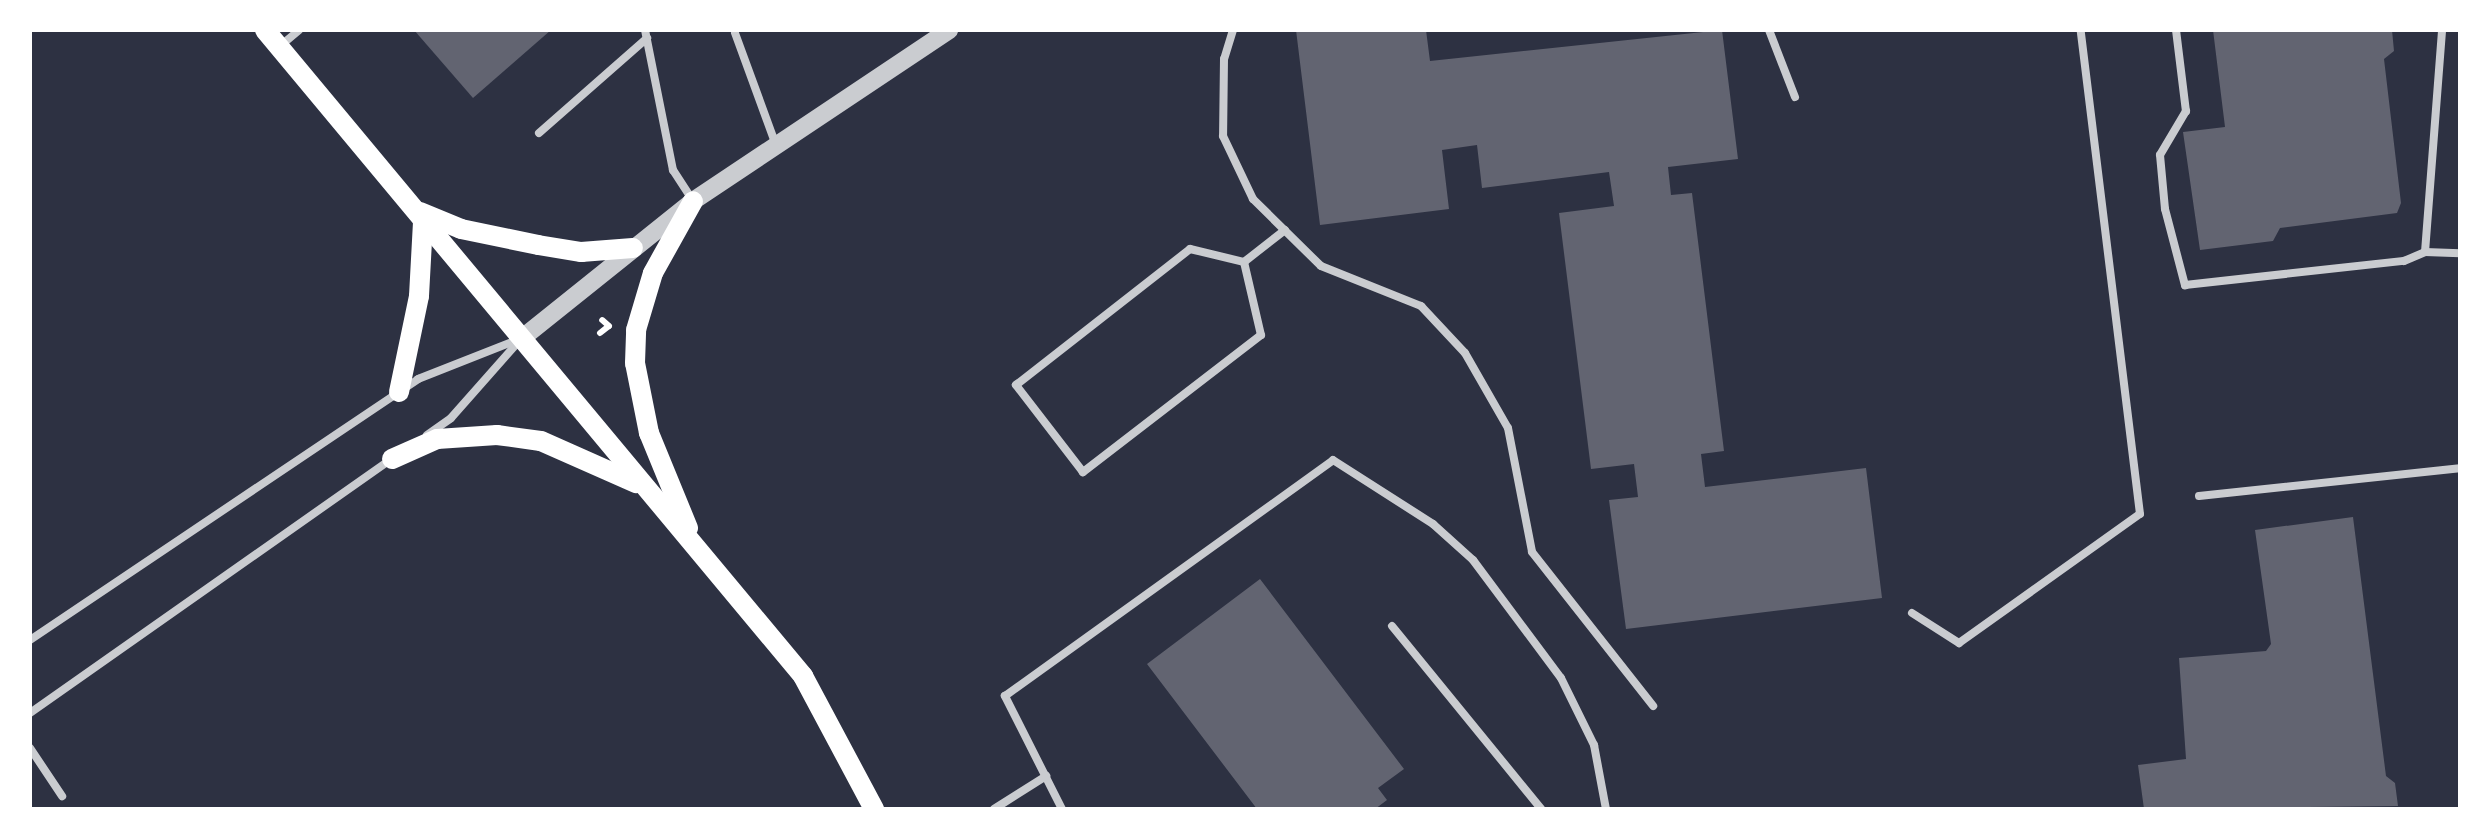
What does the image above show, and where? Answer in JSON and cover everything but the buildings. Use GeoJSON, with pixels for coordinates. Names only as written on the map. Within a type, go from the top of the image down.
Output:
{"type":"FeatureCollection","features":[{"type":"Feature","properties":{"kind":"main road"},"geometry":{"type":"LineString","coordinates":[[272,38],[803,676],[874,809]]}},
{"type":"Feature","properties":{"kind":"main road"},"geometry":{"type":"LineString","coordinates":[[693,201],[652,274],[636,330],[635,363],[649,433],[695,544]]}},
{"type":"Feature","properties":{"kind":"main road"},"geometry":{"type":"LineString","coordinates":[[419,215],[461,229],[581,252],[632,248]]}},
{"type":"Feature","properties":{"kind":"main road"},"geometry":{"type":"LineString","coordinates":[[399,392],[419,296],[419,215]]}},
{"type":"Feature","properties":{"kind":"main road"},"geometry":{"type":"LineString","coordinates":[[392,459],[437,439],[497,435],[541,441],[646,488]]}},
{"type":"Feature","properties":{"kind":"street"},"geometry":{"type":"LineString","coordinates":[[521,339],[693,201],[949,30]]}},
{"type":"Feature","properties":{"kind":"lane"},"geometry":{"type":"LineString","coordinates":[[272,38],[299,30]]}},
{"type":"Feature","properties":{"kind":"lane"},"geometry":{"type":"LineString","coordinates":[[1232,30],[1224,59],[1223,136],[1253,199],[1321,266],[1422,306],[1465,354],[1508,428],[1532,552],[1653,706]]}},
{"type":"Feature","properties":{"kind":"lane"},"geometry":{"type":"LineString","coordinates":[[1770,30],[1794,98]]}},
{"type":"Feature","properties":{"kind":"lane"},"geometry":{"type":"LineString","coordinates":[[1912,613],[1959,644],[2140,514],[2080,30]]}},
{"type":"Feature","properties":{"kind":"lane"},"geometry":{"type":"LineString","coordinates":[[2176,30],[2186,111],[2160,155],[2165,209],[2185,285],[2404,261],[2425,252],[2460,253]]}},
{"type":"Feature","properties":{"kind":"lane"},"geometry":{"type":"LineString","coordinates":[[2425,252],[2442,30]]}},
{"type":"Feature","properties":{"kind":"lane"},"geometry":{"type":"LineString","coordinates":[[736,31],[776,145]]}},
{"type":"Feature","properties":{"kind":"lane"},"geometry":{"type":"LineString","coordinates":[[539,133],[646,34]]}},
{"type":"Feature","properties":{"kind":"lane"},"geometry":{"type":"LineString","coordinates":[[646,34],[672,170],[693,201]]}},
{"type":"Feature","properties":{"kind":"lane"},"geometry":{"type":"LineString","coordinates":[[1244,262],[1284,230]]}},
{"type":"Feature","properties":{"kind":"lane"},"geometry":{"type":"LineString","coordinates":[[1190,249],[1244,262],[1261,335],[1083,472],[1016,385],[1190,249]]}},
{"type":"Feature","properties":{"kind":"lane"},"geometry":{"type":"LineString","coordinates":[[30,640],[399,392],[521,339]]}},
{"type":"Feature","properties":{"kind":"lane"},"geometry":{"type":"LineString","coordinates":[[30,713],[451,418],[521,339]]}},
{"type":"Feature","properties":{"kind":"lane"},"geometry":{"type":"LineString","coordinates":[[1062,809],[1004,696],[1333,460],[1433,524],[1473,560],[1561,678],[1594,745],[1606,809]]}},
{"type":"Feature","properties":{"kind":"lane"},"geometry":{"type":"LineString","coordinates":[[2199,496],[2460,468]]}},
{"type":"Feature","properties":{"kind":"lane"},"geometry":{"type":"LineString","coordinates":[[1392,626],[1541,809]]}},
{"type":"Feature","properties":{"kind":"lane"},"geometry":{"type":"LineString","coordinates":[[30,748],[62,796]]}},
{"type":"Feature","properties":{"kind":"lane"},"geometry":{"type":"LineString","coordinates":[[994,809],[1046,776]]}}]}
